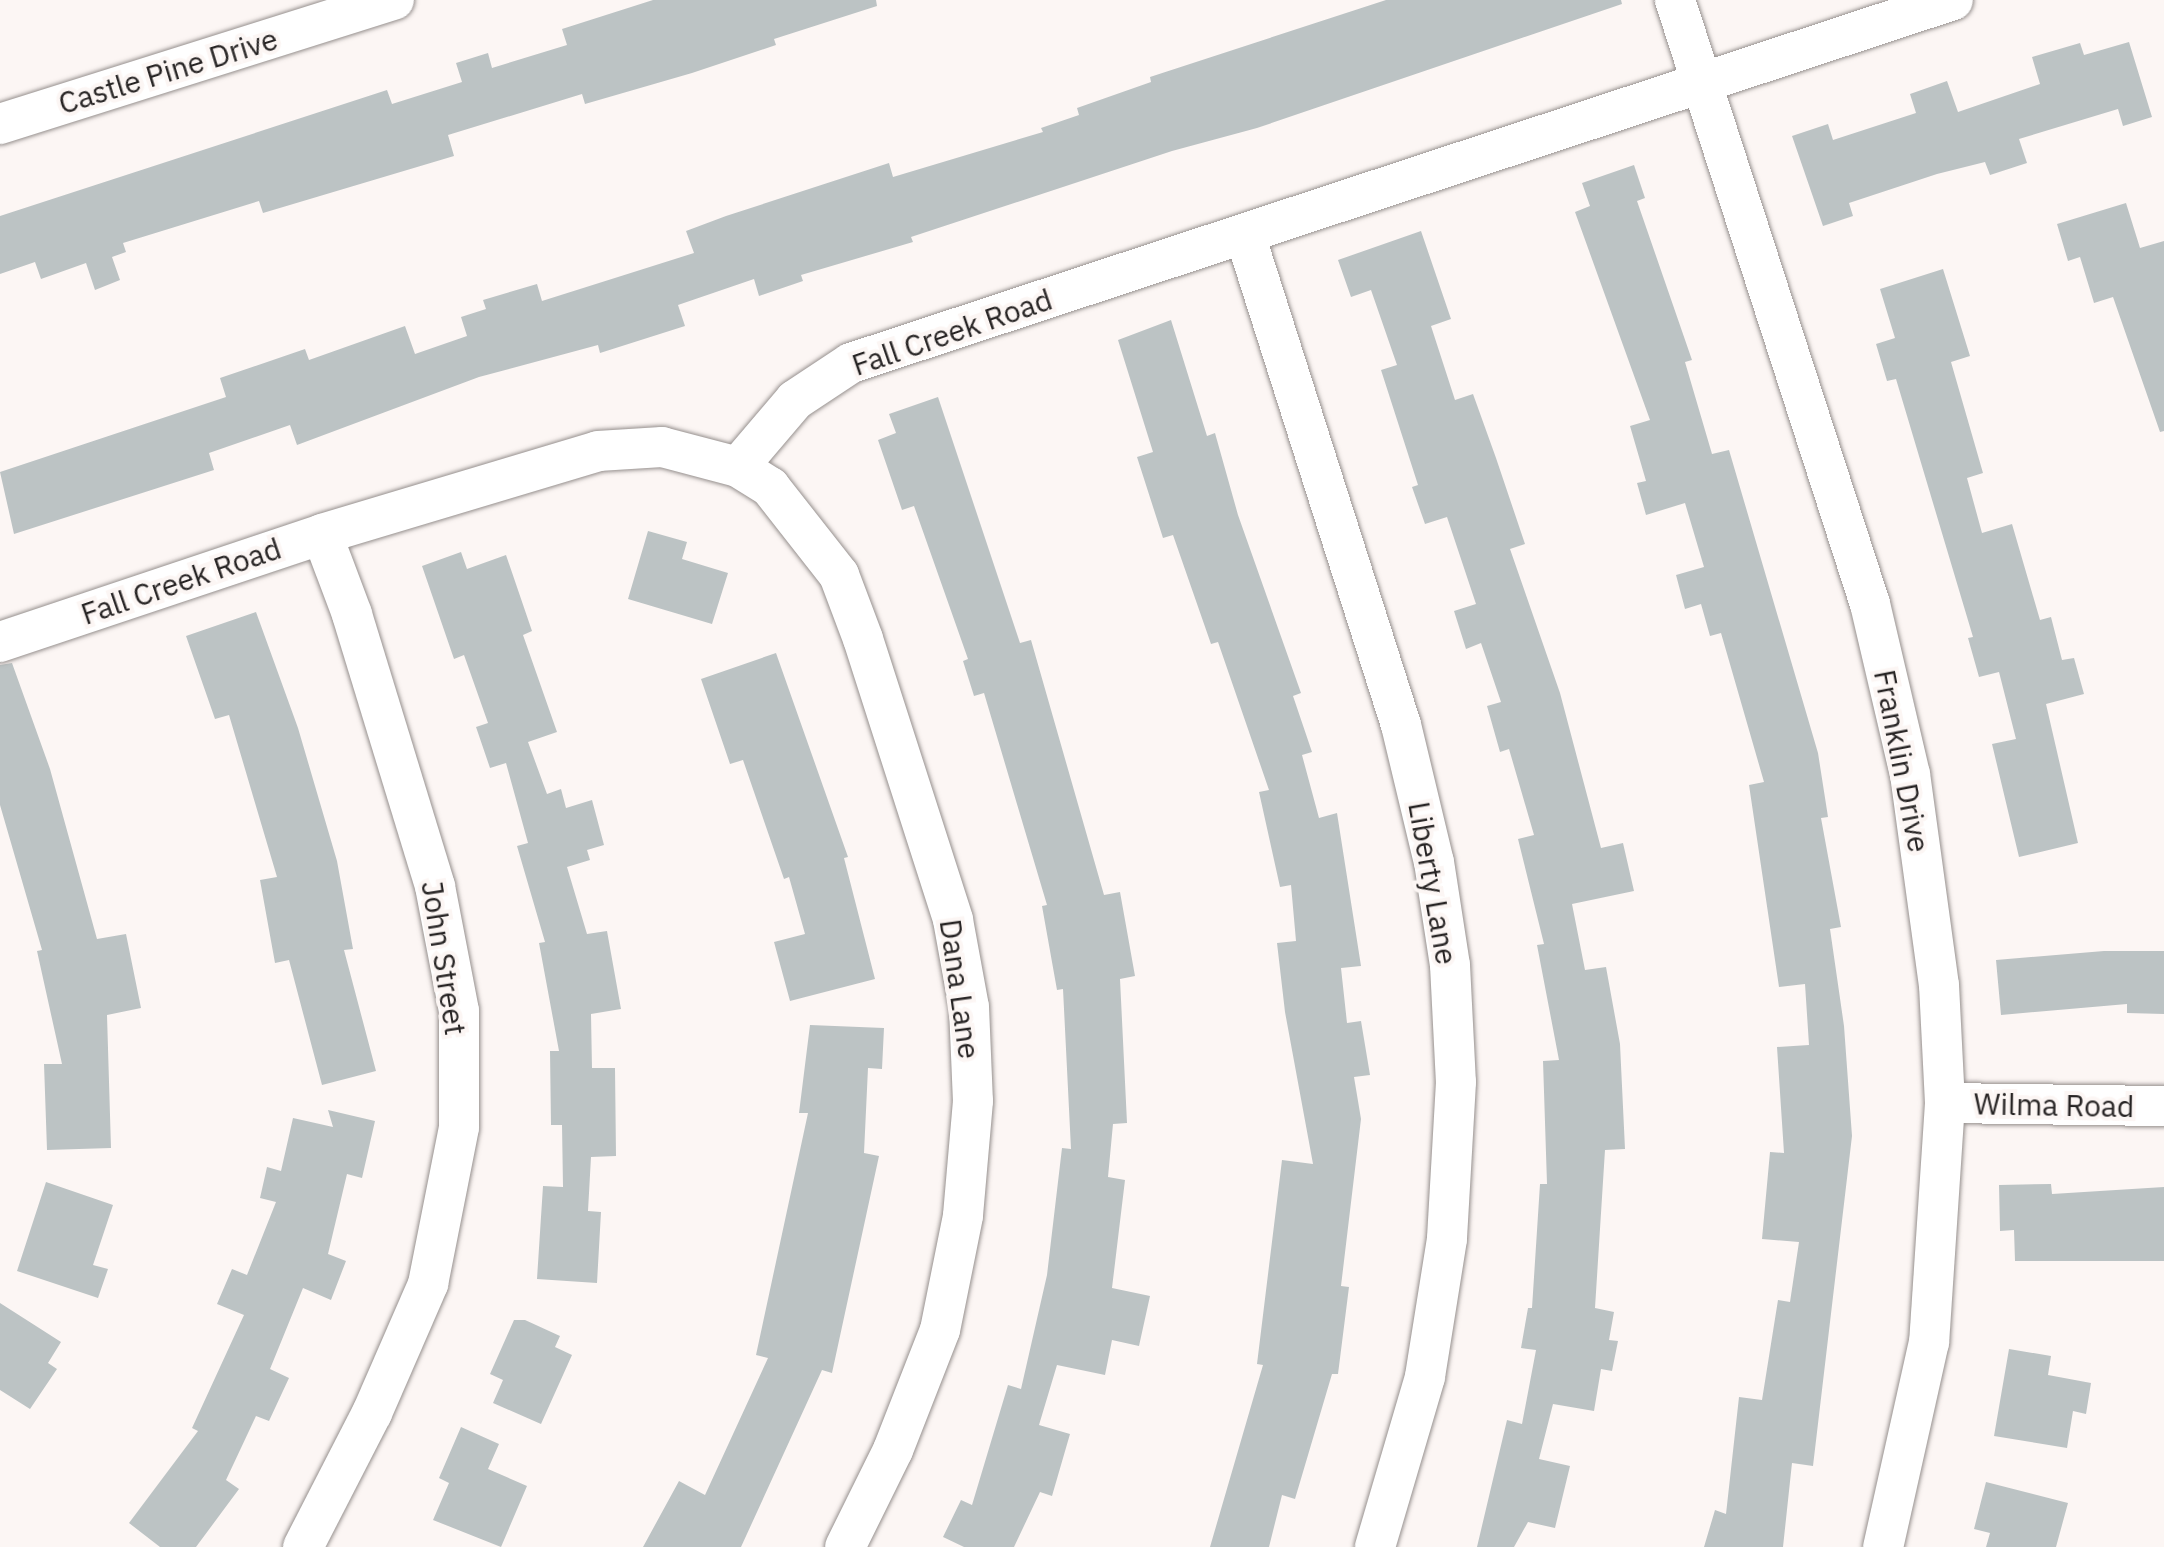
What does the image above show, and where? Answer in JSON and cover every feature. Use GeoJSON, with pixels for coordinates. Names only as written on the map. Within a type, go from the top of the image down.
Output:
{"type":"FeatureCollection","features":[{"type":"Feature","properties":{"kind":"street","name":"Castle Pine Drive"},"geometry":{"type":"LineString","coordinates":[[0,124],[394,0]]}},
{"type":"Feature","properties":{"kind":"street","name":"Franklin Drive"},"geometry":{"type":"LineString","coordinates":[[1675,0],[1870,604],[1910,774],[1939,984],[1945,1104],[1928,1342],[1883,1547]]}},
{"type":"Feature","properties":{"kind":"street","name":"Fall Creek Road"},"geometry":{"type":"LineString","coordinates":[[0,642],[322,534],[598,451],[662,447],[738,468],[795,400],[851,363],[1953,0]]}},
{"type":"Feature","properties":{"kind":"street","name":"Liberty Lane"},"geometry":{"type":"LineString","coordinates":[[1245,236],[1401,724],[1434,862],[1450,965],[1456,1082],[1447,1239],[1425,1377],[1375,1547]]}},
{"type":"Feature","properties":{"kind":"street","name":"Dana Lane"},"geometry":{"type":"LineString","coordinates":[[738,468],[770,488],[839,575],[952,920],[969,1007],[973,1101],[966,1178],[940,1330],[893,1450],[845,1547]]}},
{"type":"Feature","properties":{"kind":"street","name":"John Street"},"geometry":{"type":"LineString","coordinates":[[303,1547],[372,1414],[428,1284],[459,1127],[459,1010],[435,886],[352,614],[322,534]]}},
{"type":"Feature","properties":{"kind":"street","name":"Wilma Road"},"geometry":{"type":"LineString","coordinates":[[1945,1104],[2164,1106]]}},
{"type":"Feature","properties":{"kind":"building"},"geometry":{"type":"Polygon","coordinates":[[[653,0],[876,0],[877,6],[774,39],[776,45],[692,73],[585,104],[582,94],[448,135],[454,156],[263,213],[259,201],[123,243],[126,252],[112,257],[120,280],[95,290],[86,263],[41,279],[35,262],[0,274],[0,216],[387,90],[392,104],[462,82],[456,63],[488,53],[492,68],[567,45],[562,29],[653,0]]]}},
{"type":"Feature","properties":{"kind":"building"},"geometry":{"type":"Polygon","coordinates":[[[1386,0],[1621,0],[1622,4],[1257,128],[1172,151],[911,237],[913,242],[801,275],[803,281],[759,296],[754,279],[678,305],[685,326],[600,353],[598,345],[479,377],[297,445],[290,425],[209,453],[214,470],[14,534],[0,472],[226,397],[220,378],[305,349],[309,360],[405,326],[415,354],[467,336],[461,317],[486,309],[483,300],[537,284],[542,301],[694,253],[686,231],[726,216],[889,163],[893,177],[1043,132],[1041,128],[1079,115],[1077,108],[1151,82],[1150,77],[1386,0]]]}},
{"type":"Feature","properties":{"kind":"building"},"geometry":{"type":"Polygon","coordinates":[[[2129,42],[2152,117],[2123,126],[2118,109],[2019,139],[2027,163],[1990,175],[1985,162],[1937,174],[1849,203],[1853,216],[1823,226],[1792,136],[1828,124],[1833,140],[1916,113],[1910,94],[1947,81],[1958,112],[2040,84],[2032,57],[2080,43],[2084,55],[2129,42]]]}},
{"type":"Feature","properties":{"kind":"building"},"geometry":{"type":"Polygon","coordinates":[[[1634,165],[1645,198],[1637,201],[1692,360],[1685,362],[1712,454],[1729,450],[1818,753],[1828,817],[1821,818],[1841,927],[1830,929],[1844,1026],[1852,1136],[1813,1466],[1792,1463],[1783,1547],[1704,1547],[1715,1510],[1726,1514],[1739,1397],[1762,1400],[1778,1300],[1790,1302],[1799,1242],[1762,1239],[1770,1152],[1784,1153],[1777,1047],[1809,1045],[1805,984],[1779,987],[1749,785],[1764,782],[1721,633],[1710,636],[1701,604],[1685,609],[1676,575],[1704,567],[1685,503],[1646,515],[1637,483],[1646,481],[1630,426],[1650,420],[1575,212],[1590,206],[1582,183],[1634,165]]]}},
{"type":"Feature","properties":{"kind":"building"},"geometry":{"type":"Polygon","coordinates":[[[2126,203],[2140,248],[2164,241],[2164,431],[2160,432],[2113,297],[2094,303],[2080,257],[2068,261],[2057,224],[2126,203]]]}},
{"type":"Feature","properties":{"kind":"building"},"geometry":{"type":"Polygon","coordinates":[[[1421,231],[1451,319],[1431,326],[1455,400],[1473,394],[1496,458],[1525,544],[1510,549],[1560,693],[1601,848],[1623,843],[1634,891],[1572,904],[1585,970],[1606,967],[1620,1044],[1625,1149],[1605,1150],[1595,1308],[1614,1312],[1609,1340],[1618,1341],[1612,1371],[1601,1369],[1594,1411],[1553,1404],[1539,1459],[1570,1466],[1555,1528],[1528,1522],[1514,1547],[1477,1547],[1507,1420],[1522,1424],[1536,1350],[1521,1348],[1528,1308],[1532,1308],[1540,1184],[1547,1184],[1543,1061],[1559,1060],[1537,945],[1544,944],[1518,839],[1534,835],[1509,749],[1500,752],[1487,706],[1501,702],[1481,643],[1466,649],[1454,611],[1476,604],[1447,517],[1425,524],[1412,487],[1418,485],[1381,370],[1397,365],[1371,290],[1351,297],[1338,260],[1421,231]]]}},
{"type":"Feature","properties":{"kind":"building"},"geometry":{"type":"Polygon","coordinates":[[[1943,269],[1970,356],[1951,362],[1983,473],[1967,478],[1982,533],[2012,524],[2040,620],[2051,617],[2062,660],[2074,658],[2084,694],[2046,704],[2078,843],[2019,857],[1992,744],[2016,739],[1999,672],[1979,677],[1968,638],[1973,637],[1896,379],[1887,381],[1876,344],[1895,338],[1880,289],[1943,269]]]}},
{"type":"Feature","properties":{"kind":"building"},"geometry":{"type":"Polygon","coordinates":[[[1171,320],[1207,436],[1215,433],[1238,515],[1301,693],[1293,696],[1312,752],[1302,755],[1319,818],[1337,813],[1361,966],[1341,968],[1347,1023],[1361,1021],[1370,1075],[1354,1077],[1361,1119],[1341,1286],[1349,1287],[1338,1374],[1332,1374],[1295,1499],[1282,1495],[1269,1547],[1210,1547],[1263,1365],[1257,1364],[1282,1160],[1313,1164],[1285,1012],[1277,943],[1296,941],[1291,885],[1280,887],[1259,792],[1269,790],[1218,642],[1211,644],[1173,535],[1163,538],[1137,457],[1153,452],[1118,340],[1171,320]]]}},
{"type":"Feature","properties":{"kind":"building"},"geometry":{"type":"Polygon","coordinates":[[[938,397],[1020,643],[1031,640],[1104,895],[1120,892],[1135,976],[1120,979],[1127,1123],[1113,1124],[1108,1177],[1125,1180],[1112,1288],[1150,1296],[1139,1346],[1112,1340],[1105,1375],[1057,1365],[1039,1425],[1070,1434],[1052,1496],[1040,1492],[1014,1547],[964,1547],[943,1537],[961,1500],[972,1505],[1008,1385],[1021,1389],[1047,1275],[1062,1148],[1071,1149],[1063,989],[1057,990],[1042,906],[1047,905],[984,693],[974,696],[963,661],[968,659],[914,506],[902,510],[878,440],[896,433],[889,414],[938,397]]]}},
{"type":"Feature","properties":{"kind":"building"},"geometry":{"type":"Polygon","coordinates":[[[648,531],[687,542],[682,559],[728,573],[712,624],[628,599],[648,531]]]}},
{"type":"Feature","properties":{"kind":"building"},"geometry":{"type":"Polygon","coordinates":[[[461,552],[467,569],[506,555],[532,631],[523,635],[557,732],[528,742],[547,794],[561,789],[566,808],[592,800],[604,845],[587,850],[590,860],[567,867],[587,934],[607,931],[621,1009],[591,1014],[592,1068],[615,1068],[616,1156],[591,1157],[588,1211],[601,1212],[597,1283],[537,1279],[543,1186],[563,1187],[562,1125],[551,1125],[550,1051],[559,1051],[539,943],[545,942],[517,846],[528,843],[506,763],[490,768],[476,727],[488,723],[464,655],[454,659],[422,566],[461,552]]]}},
{"type":"Feature","properties":{"kind":"building"},"geometry":{"type":"Polygon","coordinates":[[[256,612],[298,728],[337,861],[353,949],[344,950],[376,1071],[322,1085],[289,960],[275,963],[260,880],[277,877],[229,715],[215,719],[186,636],[256,612]]]}},
{"type":"Feature","properties":{"kind":"building"},"geometry":{"type":"Polygon","coordinates":[[[776,653],[848,857],[844,858],[875,979],[790,1001],[774,942],[805,934],[789,877],[784,879],[743,760],[730,764],[701,679],[776,653]]]}},
{"type":"Feature","properties":{"kind":"building"},"geometry":{"type":"Polygon","coordinates":[[[12,663],[50,769],[97,939],[126,934],[141,1008],[107,1015],[111,1148],[47,1150],[44,1064],[62,1064],[37,951],[42,950],[0,805],[0,665],[12,663]]]}},
{"type":"Feature","properties":{"kind":"building"},"geometry":{"type":"Polygon","coordinates":[[[2104,951],[2164,951],[2164,1014],[2127,1013],[2127,1004],[2001,1015],[1996,960],[2104,951]]]}},
{"type":"Feature","properties":{"kind":"building"},"geometry":{"type":"Polygon","coordinates":[[[810,1025],[884,1028],[882,1069],[868,1068],[864,1153],[879,1156],[832,1373],[822,1370],[741,1547],[643,1547],[679,1481],[705,1495],[768,1358],[756,1355],[808,1113],[799,1113],[810,1025]]]}},
{"type":"Feature","properties":{"kind":"building"},"geometry":{"type":"Polygon","coordinates":[[[328,1110],[375,1121],[362,1178],[347,1174],[328,1254],[346,1261],[331,1300],[303,1288],[270,1369],[289,1378],[269,1421],[256,1416],[226,1480],[239,1489],[196,1547],[160,1547],[129,1523],[198,1431],[192,1428],[244,1315],[217,1304],[232,1269],[247,1275],[276,1202],[260,1198],[267,1167],[281,1171],[293,1118],[333,1127],[328,1110]]]}},
{"type":"Feature","properties":{"kind":"building"},"geometry":{"type":"Polygon","coordinates":[[[46,1182],[113,1205],[93,1265],[108,1269],[98,1298],[17,1271],[46,1182]]]}},
{"type":"Feature","properties":{"kind":"building"},"geometry":{"type":"Polygon","coordinates":[[[2051,1184],[2052,1194],[2164,1187],[2164,1261],[2015,1261],[2014,1230],[2000,1231],[1999,1185],[2051,1184]]]}},
{"type":"Feature","properties":{"kind":"building"},"geometry":{"type":"Polygon","coordinates":[[[0,1303],[61,1342],[48,1363],[57,1369],[30,1409],[0,1390],[0,1303]]]}},
{"type":"Feature","properties":{"kind":"building"},"geometry":{"type":"Polygon","coordinates":[[[514,1320],[525,1320],[560,1336],[555,1347],[572,1355],[541,1424],[493,1403],[503,1380],[490,1374],[514,1320]]]}},
{"type":"Feature","properties":{"kind":"building"},"geometry":{"type":"Polygon","coordinates":[[[2009,1349],[2051,1356],[2048,1375],[2091,1383],[2086,1414],[2073,1411],[2067,1448],[1994,1436],[2009,1349]]]}},
{"type":"Feature","properties":{"kind":"building"},"geometry":{"type":"Polygon","coordinates":[[[461,1427],[499,1444],[488,1469],[527,1486],[501,1547],[433,1520],[449,1483],[439,1478],[461,1427]]]}},
{"type":"Feature","properties":{"kind":"building"},"geometry":{"type":"Polygon","coordinates":[[[1986,1482],[2068,1503],[2056,1547],[1986,1547],[1990,1533],[1974,1529],[1986,1482]]]}}]}
